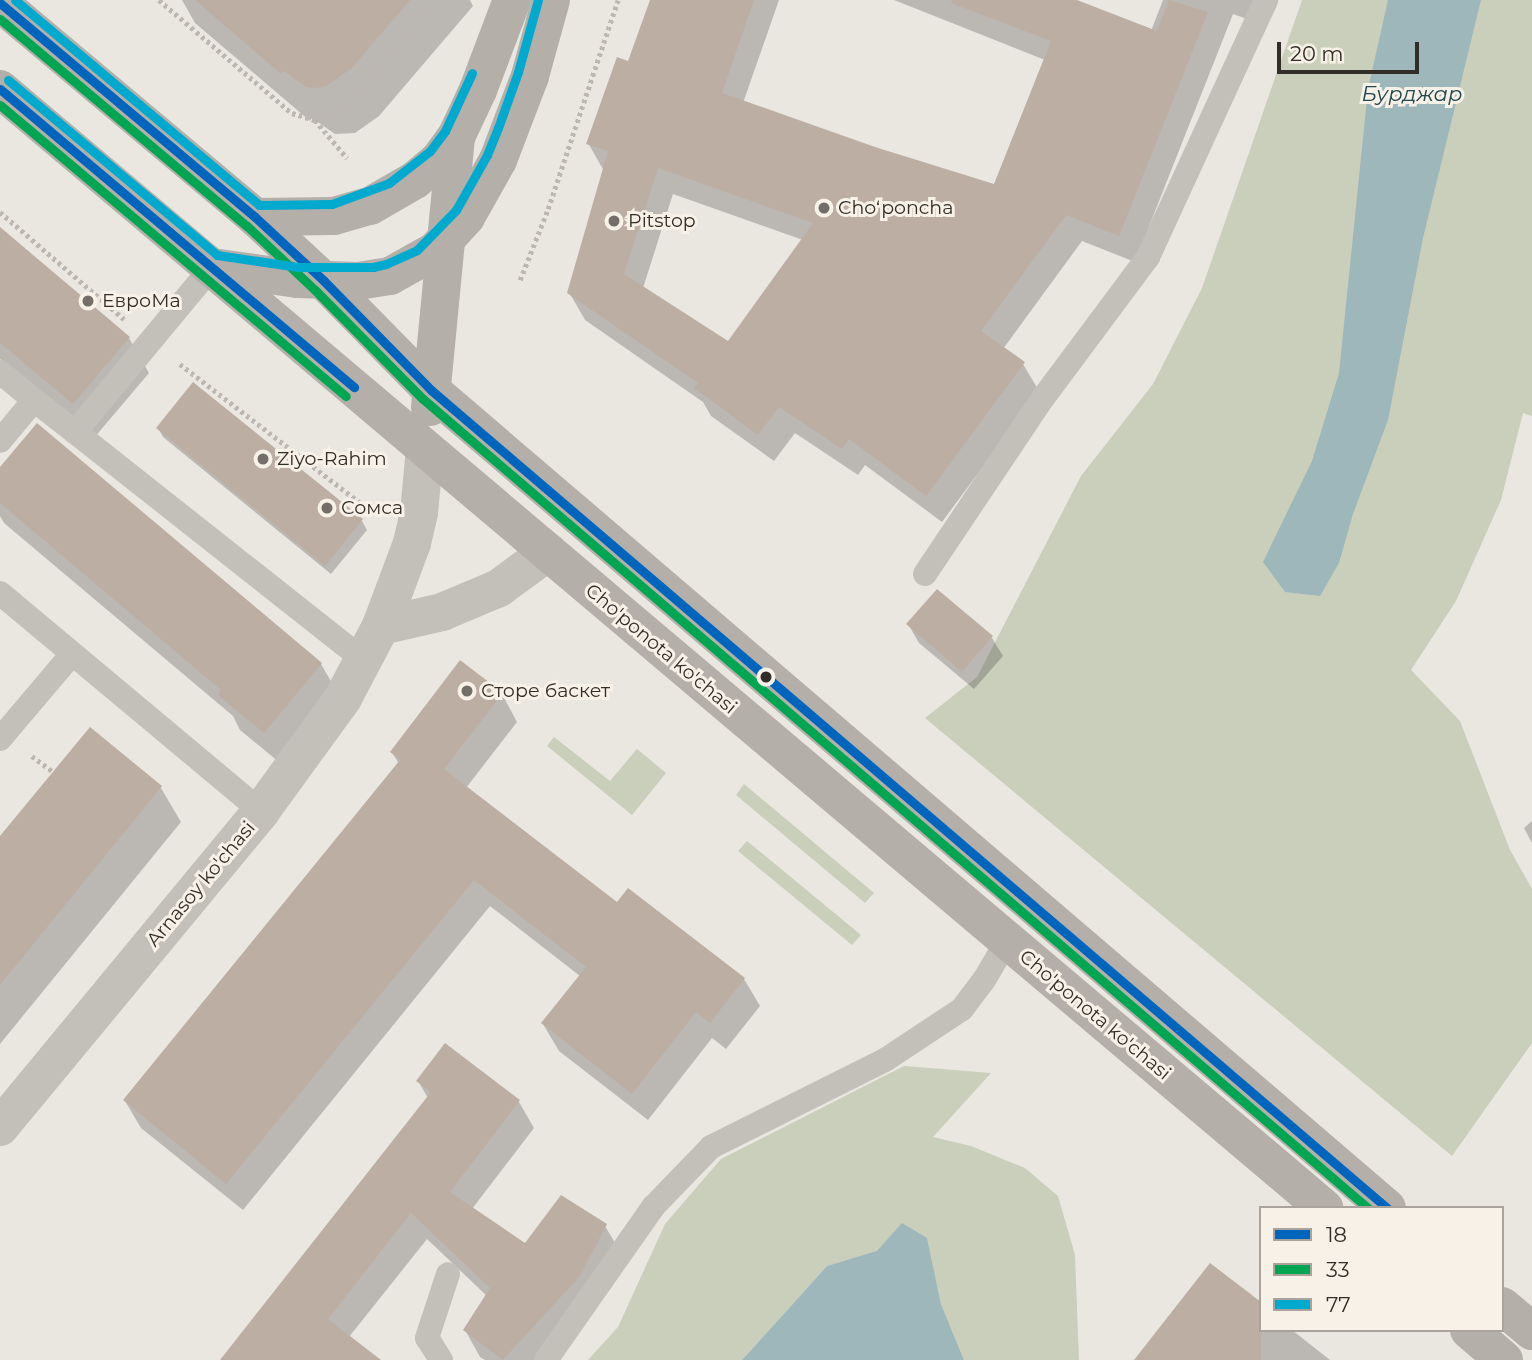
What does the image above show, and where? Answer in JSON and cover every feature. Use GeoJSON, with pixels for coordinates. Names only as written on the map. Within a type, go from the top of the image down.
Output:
{"type":"FeatureCollection","features":[{"type":"Feature","properties":{"kind":"main road","name":"Arnasoy ko'chasi"},"geometry":{"type":"LineString","coordinates":[[255,217],[322,218],[370,205],[415,180],[439,160],[456,137],[478,90],[512,0]]}},
{"type":"Feature","properties":{"kind":"main road"},"geometry":{"type":"LineString","coordinates":[[212,267],[324,281],[390,276],[424,260],[445,242],[466,217],[498,160],[530,76],[551,0]]}},
{"type":"Feature","properties":{"kind":"main road"},"geometry":{"type":"LineString","coordinates":[[0,3],[255,217],[324,281],[431,390],[1385,1206]]}},
{"type":"Feature","properties":{"kind":"main road","name":"Cho'ponota ko'chasi"},"geometry":{"type":"LineString","coordinates":[[0,89],[1322,1206]]}},
{"type":"Feature","properties":{"kind":"main road","name":"Arnasoy ko'chasi"},"geometry":{"type":"LineString","coordinates":[[425,448],[456,137]]}},
{"type":"Feature","properties":{"kind":"main road"},"geometry":{"type":"LineString","coordinates":[[1504,1308],[1532,1331]]}},
{"type":"Feature","properties":{"kind":"main road"},"geometry":{"type":"LineString","coordinates":[[1471,1332],[1504,1360]]}},
{"type":"Feature","properties":{"kind":"street","name":"Arnasoy ko'chasi"},"geometry":{"type":"LineString","coordinates":[[0,1127],[261,811],[319,735],[381,626],[412,543],[419,513],[425,448]]}},
{"type":"Feature","properties":{"kind":"street"},"geometry":{"type":"LineString","coordinates":[[381,626],[442,612],[499,588],[548,552]]}},
{"type":"Feature","properties":{"kind":"lane"},"geometry":{"type":"LineString","coordinates":[[925,574],[1043,398],[1148,257],[1266,0]]}},
{"type":"Feature","properties":{"kind":"lane"},"geometry":{"type":"LineString","coordinates":[[75,432],[212,267]]}},
{"type":"Feature","properties":{"kind":"lane"},"geometry":{"type":"LineString","coordinates":[[0,372],[364,660]]}},
{"type":"Feature","properties":{"kind":"lane"},"geometry":{"type":"LineString","coordinates":[[0,441],[34,400]]}},
{"type":"Feature","properties":{"kind":"lane"},"geometry":{"type":"LineString","coordinates":[[0,593],[261,811]]}},
{"type":"Feature","properties":{"kind":"lane"},"geometry":{"type":"LineString","coordinates":[[0,739],[72,654]]}},
{"type":"Feature","properties":{"kind":"lane"},"geometry":{"type":"LineString","coordinates":[[546,1360],[654,1206],[711,1147],[886,1060],[962,1009],[1012,945]]}},
{"type":"Feature","properties":{"kind":"lane"},"geometry":{"type":"LineString","coordinates":[[441,1360],[427,1338],[448,1274]]}},
{"type":"Feature","properties":{"kind":"path"},"geometry":{"type":"LineString","coordinates":[[159,0],[292,113],[315,120],[346,158]]}},
{"type":"Feature","properties":{"kind":"path"},"geometry":{"type":"LineString","coordinates":[[315,120],[344,111],[432,0]]}},
{"type":"Feature","properties":{"kind":"path"},"geometry":{"type":"LineString","coordinates":[[520,280],[548,209],[618,0]]}},
{"type":"Feature","properties":{"kind":"path"},"geometry":{"type":"LineString","coordinates":[[0,212],[149,340],[412,543]]}},
{"type":"Feature","properties":{"kind":"green space"},"geometry":{"type":"Polygon","coordinates":[[[1302,0],[1532,0],[1532,416],[1523,413],[1501,500],[1456,601],[1411,670],[1460,721],[1510,850],[1532,889],[1532,1043],[1452,1156],[925,718],[977,677],[1081,476],[1153,384],[1202,288],[1302,0]]]}},
{"type":"Feature","properties":{"kind":"green space"},"geometry":{"type":"Polygon","coordinates":[[[554,737],[610,781],[637,749],[666,773],[632,815],[547,746],[554,737]]]}},
{"type":"Feature","properties":{"kind":"green space"},"geometry":{"type":"Polygon","coordinates":[[[744,784],[874,893],[865,903],[736,795],[744,784]]]}},
{"type":"Feature","properties":{"kind":"green space"},"geometry":{"type":"Polygon","coordinates":[[[747,841],[861,935],[852,945],[738,851],[747,841]]]}},
{"type":"Feature","properties":{"kind":"green space"},"geometry":{"type":"Polygon","coordinates":[[[904,1066],[991,1073],[933,1137],[971,1146],[1025,1168],[1058,1196],[1075,1255],[1079,1360],[964,1360],[941,1304],[927,1239],[827,1266],[742,1360],[588,1360],[618,1327],[665,1224],[721,1159],[904,1066]]]}},
{"type":"Feature","properties":{"kind":"water","name":"Бурджар"},"geometry":{"type":"Polygon","coordinates":[[[1388,0],[1481,0],[1423,238],[1388,420],[1353,514],[1339,563],[1320,596],[1285,592],[1263,562],[1312,461],[1339,373],[1368,89],[1388,0]]]}},
{"type":"Feature","properties":{"kind":"water"},"geometry":{"type":"Polygon","coordinates":[[[902,1223],[927,1238],[941,1304],[964,1360],[742,1360],[827,1266],[877,1251],[902,1223]]]}},
{"type":"Feature","properties":{"kind":"building"},"geometry":{"type":"Polygon","coordinates":[[[195,0],[410,0],[352,68],[328,85],[317,88],[306,87],[284,71],[281,74],[195,0]]]}},
{"type":"Feature","properties":{"kind":"building"},"geometry":{"type":"Polygon","coordinates":[[[650,0],[754,0],[722,93],[875,147],[994,184],[1051,41],[951,3],[952,0],[1077,0],[1157,31],[1169,0],[1208,12],[1119,236],[1066,215],[981,331],[1025,362],[926,496],[849,439],[842,449],[779,407],[758,435],[694,388],[698,383],[567,293],[608,151],[586,144],[617,57],[628,61],[650,0]],[[658,168],[624,274],[728,341],[813,223],[658,168]]]}},
{"type":"Feature","properties":{"kind":"building"},"geometry":{"type":"Polygon","coordinates":[[[0,227],[130,337],[73,404],[0,343],[0,227]]]}},
{"type":"Feature","properties":{"kind":"building"},"geometry":{"type":"Polygon","coordinates":[[[193,382],[363,519],[325,566],[156,428],[193,382]]]}},
{"type":"Feature","properties":{"kind":"building"},"geometry":{"type":"Polygon","coordinates":[[[37,423],[322,663],[264,733],[218,695],[221,690],[0,503],[0,467],[37,423]]]}},
{"type":"Feature","properties":{"kind":"building"},"geometry":{"type":"Polygon","coordinates":[[[937,589],[993,636],[962,672],[906,624],[937,589]]]}},
{"type":"Feature","properties":{"kind":"building"},"geometry":{"type":"Polygon","coordinates":[[[460,660],[503,693],[444,769],[617,902],[628,888],[745,978],[710,1023],[696,1012],[632,1094],[541,1023],[586,967],[474,880],[226,1184],[123,1100],[400,760],[390,752],[460,660]]]}},
{"type":"Feature","properties":{"kind":"building"},"geometry":{"type":"Polygon","coordinates":[[[90,727],[162,786],[0,985],[0,836],[90,727]]]}},
{"type":"Feature","properties":{"kind":"building"},"geometry":{"type":"Polygon","coordinates":[[[445,1043],[520,1100],[450,1192],[525,1243],[561,1195],[607,1224],[580,1276],[503,1360],[463,1330],[490,1288],[411,1213],[328,1319],[381,1360],[220,1360],[431,1092],[416,1081],[445,1043]]]}},
{"type":"Feature","properties":{"kind":"building"},"geometry":{"type":"Polygon","coordinates":[[[1210,1263],[1259,1300],[1261,1360],[1134,1360],[1210,1263]]]}},
{"type":"Feature","properties":{"kind":"transit line","name":"77"},"geometry":{"type":"LineString","coordinates":[[15,0],[259,205],[332,204],[389,183],[430,151],[445,131],[472,73]]}},
{"type":"Feature","properties":{"kind":"transit line","name":"77"},"geometry":{"type":"LineString","coordinates":[[8,80],[217,255],[298,267],[373,267],[417,250],[456,210],[487,155],[498,128],[518,72],[538,0]]}},
{"type":"Feature","properties":{"kind":"transit line","name":"18"},"geometry":{"type":"LineString","coordinates":[[0,3],[255,217],[324,281],[431,390],[1385,1206]]}},
{"type":"Feature","properties":{"kind":"transit line","name":"33"},"geometry":{"type":"LineString","coordinates":[[0,19],[247,226],[423,399],[1366,1206]]}},
{"type":"Feature","properties":{"kind":"transit line","name":"18"},"geometry":{"type":"LineString","coordinates":[[0,89],[354,387]]}},
{"type":"Feature","properties":{"kind":"transit line","name":"33"},"geometry":{"type":"LineString","coordinates":[[0,105],[346,396]]}},
{"type":"Feature","properties":{"kind":"place","name":"Choʻponcha"},"geometry":{"type":"Point","coordinates":[824,208]}},
{"type":"Feature","properties":{"kind":"place","name":"Pitstop"},"geometry":{"type":"Point","coordinates":[614,221]}},
{"type":"Feature","properties":{"kind":"place","name":"ЕвроМа"},"geometry":{"type":"Point","coordinates":[88,301]}},
{"type":"Feature","properties":{"kind":"place","name":"Ziyo-Rahim"},"geometry":{"type":"Point","coordinates":[263,459]}},
{"type":"Feature","properties":{"kind":"place","name":"Сомса"},"geometry":{"type":"Point","coordinates":[327,508]}},
{"type":"Feature","properties":{"kind":"place","name":"Сторе баскет"},"geometry":{"type":"Point","coordinates":[467,691]}}]}
